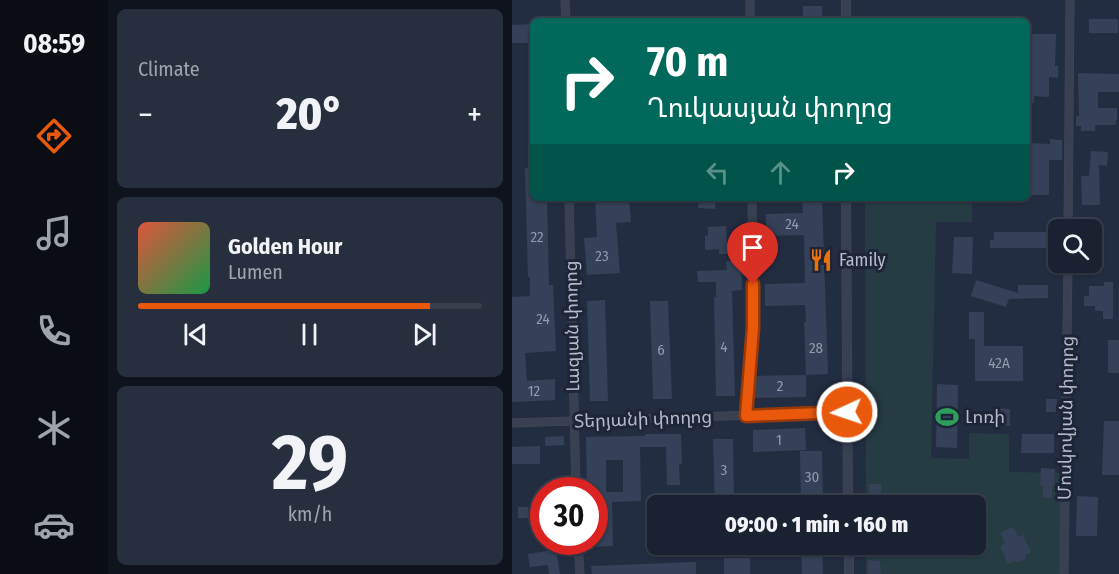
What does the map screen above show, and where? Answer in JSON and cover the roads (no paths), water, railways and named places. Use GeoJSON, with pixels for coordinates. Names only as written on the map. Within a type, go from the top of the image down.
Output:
{"type":"FeatureCollection","features":[{"type":"Feature","properties":{"kind":"street"},"geometry":{"type":"LineString","coordinates":[[565,0],[566,18]]}},
{"type":"Feature","properties":{"kind":"street"},"geometry":{"type":"LineString","coordinates":[[750,0],[750,18]]}},
{"type":"Feature","properties":{"kind":"street"},"geometry":{"type":"LineString","coordinates":[[846,0],[846,18]]}},
{"type":"Feature","properties":{"kind":"street"},"geometry":{"type":"LineString","coordinates":[[1068,219],[1070,0]]}},
{"type":"Feature","properties":{"kind":"street","name":"Լազյան փողոց"},"geometry":{"type":"LineString","coordinates":[[569,201],[576,477]]}},
{"type":"Feature","properties":{"kind":"street"},"geometry":{"type":"LineString","coordinates":[[746,416],[753,328],[752,201]]}},
{"type":"Feature","properties":{"kind":"street"},"geometry":{"type":"LineString","coordinates":[[846,201],[848,495]]}},
{"type":"Feature","properties":{"kind":"street","name":"Մոսկովյան փողոց"},"geometry":{"type":"LineString","coordinates":[[1064,574],[1068,273]]}},
{"type":"Feature","properties":{"kind":"street","name":"Տերյանի փողոց"},"geometry":{"type":"LineString","coordinates":[[512,423],[847,412]]}},
{"type":"Feature","properties":{"kind":"street"},"geometry":{"type":"LineString","coordinates":[[579,555],[580,574]]}},
{"type":"Feature","properties":{"kind":"street"},"geometry":{"type":"LineString","coordinates":[[849,555],[849,574]]}},
{"type":"Feature","properties":{"kind":"place","name":"Family"},"geometry":{"type":"Point","coordinates":[821,260]}},
{"type":"Feature","properties":{"kind":"place","name":"Լոռի"},"geometry":{"type":"Point","coordinates":[947,417]}}]}
